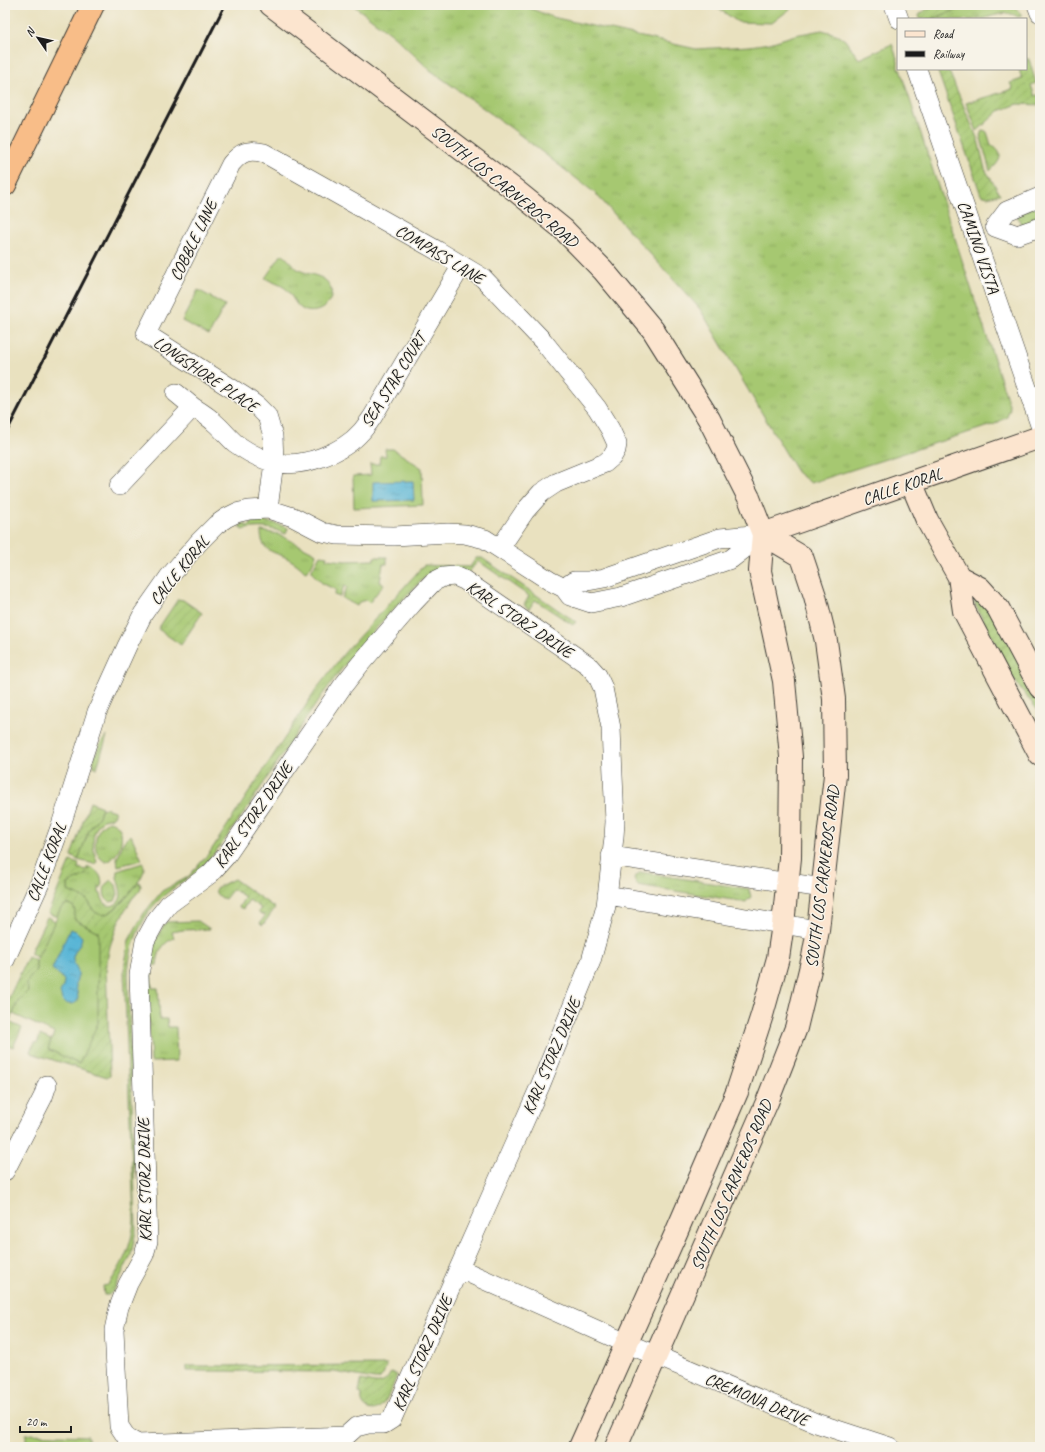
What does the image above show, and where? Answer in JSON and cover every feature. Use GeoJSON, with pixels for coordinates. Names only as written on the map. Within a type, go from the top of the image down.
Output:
{"type":"FeatureCollection","features":[{"type":"Feature","properties":{"kind":"highway"},"geometry":{"type":"LineString","coordinates":[[5,185],[93,5]]}},
{"type":"Feature","properties":{"kind":"main road","name":"SOUTH LOS CARNEROS ROAD"},"geometry":{"type":"LineString","coordinates":[[271,5],[515,190],[563,229],[603,270],[653,330],[709,419],[749,498],[763,534],[760,570],[784,681],[791,757],[790,858],[778,958],[762,1015],[736,1092],[676,1232],[580,1447]]}},
{"type":"Feature","properties":{"kind":"main road","name":"CALLE KORAL"},"geometry":{"type":"LineString","coordinates":[[763,534],[1040,437]]}},
{"type":"Feature","properties":{"kind":"main road"},"geometry":{"type":"LineString","coordinates":[[911,482],[927,520],[959,577],[964,611],[1040,755]]}},
{"type":"Feature","properties":{"kind":"main road","name":"SOUTH LOS CARNEROS ROAD"},"geometry":{"type":"LineString","coordinates":[[616,1447],[768,1102],[796,1028],[818,930],[835,775],[834,699],[826,641],[815,596],[802,557],[763,534]]}},
{"type":"Feature","properties":{"kind":"main road"},"geometry":{"type":"LineString","coordinates":[[959,577],[980,588],[998,608],[1040,687]]}},
{"type":"Feature","properties":{"kind":"street"},"geometry":{"type":"LineString","coordinates":[[894,5],[899,18]]}},
{"type":"Feature","properties":{"kind":"street"},"geometry":{"type":"LineString","coordinates":[[1037,5],[1040,13]]}},
{"type":"Feature","properties":{"kind":"street","name":"CAMINO VISTA"},"geometry":{"type":"LineString","coordinates":[[917,70],[1040,425]]}},
{"type":"Feature","properties":{"kind":"street","name":"COMPASS LANE"},"geometry":{"type":"LineString","coordinates":[[246,152],[255,150],[264,152],[483,278],[543,341],[597,408],[616,441],[616,450],[612,457],[605,463],[563,480],[541,493],[525,511],[500,548]]}},
{"type":"Feature","properties":{"kind":"street","name":"COBBLE LANE"},"geometry":{"type":"LineString","coordinates":[[146,334],[231,164],[237,156],[246,152]]}},
{"type":"Feature","properties":{"kind":"street"},"geometry":{"type":"LineString","coordinates":[[995,227],[1007,211],[1040,197]]}},
{"type":"Feature","properties":{"kind":"street"},"geometry":{"type":"LineString","coordinates":[[974,233],[995,227],[1017,235],[1040,227]]}},
{"type":"Feature","properties":{"kind":"street","name":"SEA STAR COURT"},"geometry":{"type":"LineString","coordinates":[[176,393],[215,422],[235,443],[258,456],[274,462],[294,464],[315,459],[337,450],[348,444],[362,432],[462,265]]}},
{"type":"Feature","properties":{"kind":"street","name":"LONGSHORE PLACE"},"geometry":{"type":"LineString","coordinates":[[146,334],[257,406],[267,416],[273,436],[274,462],[268,509]]}},
{"type":"Feature","properties":{"kind":"street"},"geometry":{"type":"LineString","coordinates":[[119,486],[193,407]]}},
{"type":"Feature","properties":{"kind":"street","name":"CALLE KORAL"},"geometry":{"type":"LineString","coordinates":[[5,960],[40,883],[100,705],[126,646],[143,614],[183,559],[216,525],[226,518],[236,513],[248,510],[268,509],[293,517],[322,532],[337,535],[387,536],[448,533],[465,534],[485,539],[550,581],[564,588],[570,596],[591,603],[610,600],[731,559],[763,534]]}},
{"type":"Feature","properties":{"kind":"street","name":"KARL STORZ DRIVE"},"geometry":{"type":"LineString","coordinates":[[443,576],[455,576],[464,580],[588,665],[597,675],[603,688],[611,728],[615,822],[607,895],[606,906],[591,961],[540,1086],[460,1269],[392,1419],[384,1424],[368,1424],[356,1427],[346,1436],[138,1444],[127,1438],[119,1426],[114,1330],[119,1306],[128,1284],[144,1255],[148,1241],[139,975],[145,941],[157,919],[169,904],[210,874],[226,856],[342,687],[413,603],[433,582],[443,576]]}},
{"type":"Feature","properties":{"kind":"street"},"geometry":{"type":"LineString","coordinates":[[611,856],[823,888]]}},
{"type":"Feature","properties":{"kind":"street"},"geometry":{"type":"LineString","coordinates":[[607,895],[818,930]]}},
{"type":"Feature","properties":{"kind":"street"},"geometry":{"type":"LineString","coordinates":[[5,1171],[43,1097],[47,1085]]}},
{"type":"Feature","properties":{"kind":"street","name":"CREMONA DRIVE"},"geometry":{"type":"LineString","coordinates":[[460,1269],[626,1344],[816,1423],[890,1447]]}},
{"type":"Feature","properties":{"kind":"green space"},"geometry":{"type":"Polygon","coordinates":[[[353,5],[522,5],[552,17],[696,49],[750,46],[770,43],[795,35],[822,30],[836,34],[845,40],[859,59],[892,44],[897,58],[897,70],[900,70],[1010,408],[1007,417],[995,424],[811,483],[797,472],[700,309],[595,193],[511,128],[430,70],[394,36],[353,5]]]}},
{"type":"Feature","properties":{"kind":"green space"},"geometry":{"type":"Polygon","coordinates":[[[713,5],[795,5],[772,23],[738,22],[713,5]]]}},
{"type":"Feature","properties":{"kind":"green space"},"geometry":{"type":"Polygon","coordinates":[[[938,5],[970,5],[934,18],[920,18],[919,15],[927,9],[938,5]]]}},
{"type":"Feature","properties":{"kind":"green space"},"geometry":{"type":"Polygon","coordinates":[[[970,5],[1013,5],[1021,14],[1021,16],[1018,17],[1009,14],[1000,14],[985,18],[934,18],[970,5]]]}},
{"type":"Feature","properties":{"kind":"green space"},"geometry":{"type":"Polygon","coordinates":[[[1027,59],[1029,59],[1036,83],[1031,85],[1035,96],[1040,94],[1040,105],[1018,104],[999,111],[977,131],[966,103],[1013,89],[1010,83],[1022,79],[1019,70],[1027,70],[1027,59]]]}},
{"type":"Feature","properties":{"kind":"green space"},"geometry":{"type":"Polygon","coordinates":[[[937,70],[948,70],[978,140],[985,169],[1000,194],[988,197],[981,195],[937,70]]]}},
{"type":"Feature","properties":{"kind":"green space"},"geometry":{"type":"Polygon","coordinates":[[[984,130],[987,132],[991,145],[999,151],[1000,155],[999,161],[990,171],[980,135],[984,130]]]}},
{"type":"Feature","properties":{"kind":"green space"},"geometry":{"type":"Polygon","coordinates":[[[1040,204],[1040,220],[1021,225],[1017,214],[1040,204]]]}},
{"type":"Feature","properties":{"kind":"green space"},"geometry":{"type":"Polygon","coordinates":[[[282,254],[295,267],[325,280],[331,289],[331,295],[330,300],[323,308],[313,312],[302,309],[285,288],[265,278],[282,254]]]}},
{"type":"Feature","properties":{"kind":"green space"},"geometry":{"type":"Polygon","coordinates":[[[198,290],[225,305],[209,335],[182,321],[198,290]]]}},
{"type":"Feature","properties":{"kind":"green space"},"geometry":{"type":"Polygon","coordinates":[[[385,449],[393,449],[422,468],[423,505],[354,508],[353,476],[371,475],[370,464],[379,464],[380,456],[386,456],[385,449]]]}},
{"type":"Feature","properties":{"kind":"green space"},"geometry":{"type":"Polygon","coordinates":[[[261,521],[274,523],[288,528],[286,534],[264,528],[242,530],[240,525],[245,523],[246,526],[251,525],[251,522],[261,521]]]}},
{"type":"Feature","properties":{"kind":"green space"},"geometry":{"type":"Polygon","coordinates":[[[261,531],[278,534],[315,553],[316,554],[311,567],[305,572],[290,560],[269,550],[263,543],[261,531]]]}},
{"type":"Feature","properties":{"kind":"green space"},"geometry":{"type":"Polygon","coordinates":[[[320,555],[327,556],[326,559],[345,561],[374,560],[374,557],[387,557],[387,564],[383,564],[380,582],[384,584],[369,603],[366,600],[359,602],[357,606],[342,598],[347,587],[344,586],[340,597],[334,595],[336,590],[322,583],[311,572],[320,555]]]}},
{"type":"Feature","properties":{"kind":"green space"},"geometry":{"type":"Polygon","coordinates":[[[476,558],[482,558],[576,622],[573,625],[535,600],[529,609],[524,605],[529,596],[478,561],[469,572],[426,576],[369,636],[337,675],[221,845],[196,872],[157,902],[140,927],[132,950],[128,975],[136,1231],[131,1255],[114,1290],[109,1295],[104,1295],[103,1286],[108,1285],[126,1254],[131,1238],[134,1220],[124,970],[129,940],[144,913],[162,891],[188,877],[210,852],[318,687],[345,652],[424,565],[470,567],[476,558]]]}},
{"type":"Feature","properties":{"kind":"green space"},"geometry":{"type":"Polygon","coordinates":[[[976,598],[995,614],[1040,701],[1040,713],[1014,680],[975,604],[976,598]]]}},
{"type":"Feature","properties":{"kind":"green space"},"geometry":{"type":"Polygon","coordinates":[[[178,599],[183,600],[202,613],[181,645],[158,629],[178,599]]]}},
{"type":"Feature","properties":{"kind":"green space"},"geometry":{"type":"Polygon","coordinates":[[[107,736],[97,768],[93,766],[95,754],[101,742],[107,736]]]}},
{"type":"Feature","properties":{"kind":"green space"},"geometry":{"type":"Polygon","coordinates":[[[90,802],[102,807],[99,816],[89,830],[78,860],[71,856],[90,802]]]}},
{"type":"Feature","properties":{"kind":"green space"},"geometry":{"type":"Polygon","coordinates":[[[105,808],[114,811],[115,815],[112,818],[103,820],[99,824],[94,834],[93,845],[97,862],[94,864],[78,860],[89,830],[102,809],[105,808]]]}},
{"type":"Feature","properties":{"kind":"green space"},"geometry":{"type":"Polygon","coordinates":[[[109,821],[116,824],[120,829],[121,842],[115,855],[111,860],[106,862],[97,853],[96,841],[100,829],[109,821]]]}},
{"type":"Feature","properties":{"kind":"green space"},"geometry":{"type":"Polygon","coordinates":[[[131,835],[142,860],[118,866],[117,859],[124,841],[131,835]]]}},
{"type":"Feature","properties":{"kind":"green space"},"geometry":{"type":"Polygon","coordinates":[[[70,861],[79,864],[78,868],[86,870],[88,866],[89,867],[84,876],[68,884],[68,891],[86,899],[93,910],[102,915],[114,910],[139,882],[141,886],[140,890],[132,899],[119,921],[110,946],[106,965],[110,1075],[107,1077],[31,1053],[30,1051],[35,1042],[37,1043],[40,1035],[51,1040],[48,1049],[79,1064],[98,932],[74,919],[64,905],[57,917],[48,913],[70,861]]]}},
{"type":"Feature","properties":{"kind":"green space"},"geometry":{"type":"Polygon","coordinates":[[[143,863],[144,870],[137,884],[120,904],[103,915],[97,914],[86,899],[68,891],[68,884],[84,875],[88,871],[89,867],[98,872],[100,875],[102,884],[101,888],[99,887],[99,893],[104,901],[107,905],[114,905],[121,897],[117,871],[143,863]]]}},
{"type":"Feature","properties":{"kind":"green space"},"geometry":{"type":"Polygon","coordinates":[[[640,872],[749,889],[751,897],[746,902],[637,885],[634,878],[640,872]]]}},
{"type":"Feature","properties":{"kind":"green space"},"geometry":{"type":"Polygon","coordinates":[[[234,879],[275,908],[263,925],[260,923],[265,916],[258,912],[261,908],[249,900],[243,909],[239,907],[245,897],[233,889],[225,899],[216,894],[216,888],[234,879]]]}},
{"type":"Feature","properties":{"kind":"green space"},"geometry":{"type":"Polygon","coordinates":[[[111,880],[116,885],[118,894],[115,901],[110,902],[104,894],[104,890],[105,885],[111,880]]]}},
{"type":"Feature","properties":{"kind":"green space"},"geometry":{"type":"Polygon","coordinates":[[[67,904],[73,906],[75,911],[74,919],[98,932],[98,1023],[79,1064],[48,1049],[54,1033],[13,1014],[19,1000],[28,991],[27,983],[29,978],[36,970],[36,961],[61,908],[67,904]]]}},
{"type":"Feature","properties":{"kind":"green space"},"geometry":{"type":"Polygon","coordinates":[[[47,917],[55,921],[38,958],[31,954],[31,951],[47,917]]]}},
{"type":"Feature","properties":{"kind":"green space"},"geometry":{"type":"Polygon","coordinates":[[[198,921],[210,929],[172,932],[174,938],[166,943],[161,949],[158,956],[157,965],[151,966],[152,988],[158,988],[160,1019],[167,1019],[168,1027],[176,1027],[177,1061],[151,1062],[148,973],[153,947],[166,922],[198,921]]]}},
{"type":"Feature","properties":{"kind":"green space"},"geometry":{"type":"Polygon","coordinates":[[[28,957],[36,961],[36,970],[28,984],[28,991],[19,1000],[9,1022],[22,1028],[13,1047],[5,1044],[5,1006],[28,957]]]}},
{"type":"Feature","properties":{"kind":"green space"},"geometry":{"type":"Polygon","coordinates":[[[387,1365],[383,1375],[379,1379],[334,1372],[187,1371],[187,1366],[387,1365]]]}},
{"type":"Feature","properties":{"kind":"green space"},"geometry":{"type":"Polygon","coordinates":[[[391,1372],[397,1375],[390,1392],[382,1405],[373,1410],[367,1408],[362,1402],[362,1394],[359,1393],[361,1380],[379,1383],[385,1380],[391,1372]]]}},
{"type":"Feature","properties":{"kind":"green space"},"geometry":{"type":"Polygon","coordinates":[[[26,1434],[88,1436],[88,1447],[26,1447],[26,1434]]]}},
{"type":"Feature","properties":{"kind":"water"},"geometry":{"type":"Polygon","coordinates":[[[413,481],[414,500],[373,501],[373,482],[413,481]]]}},
{"type":"Feature","properties":{"kind":"water"},"geometry":{"type":"Polygon","coordinates":[[[70,929],[76,931],[82,937],[73,957],[78,974],[76,987],[78,999],[77,1002],[70,1004],[62,1000],[60,992],[64,984],[63,978],[52,969],[70,929]]]}},
{"type":"Feature","properties":{"kind":"railway"},"geometry":{"type":"LineString","coordinates":[[5,435],[225,5]]}}]}
